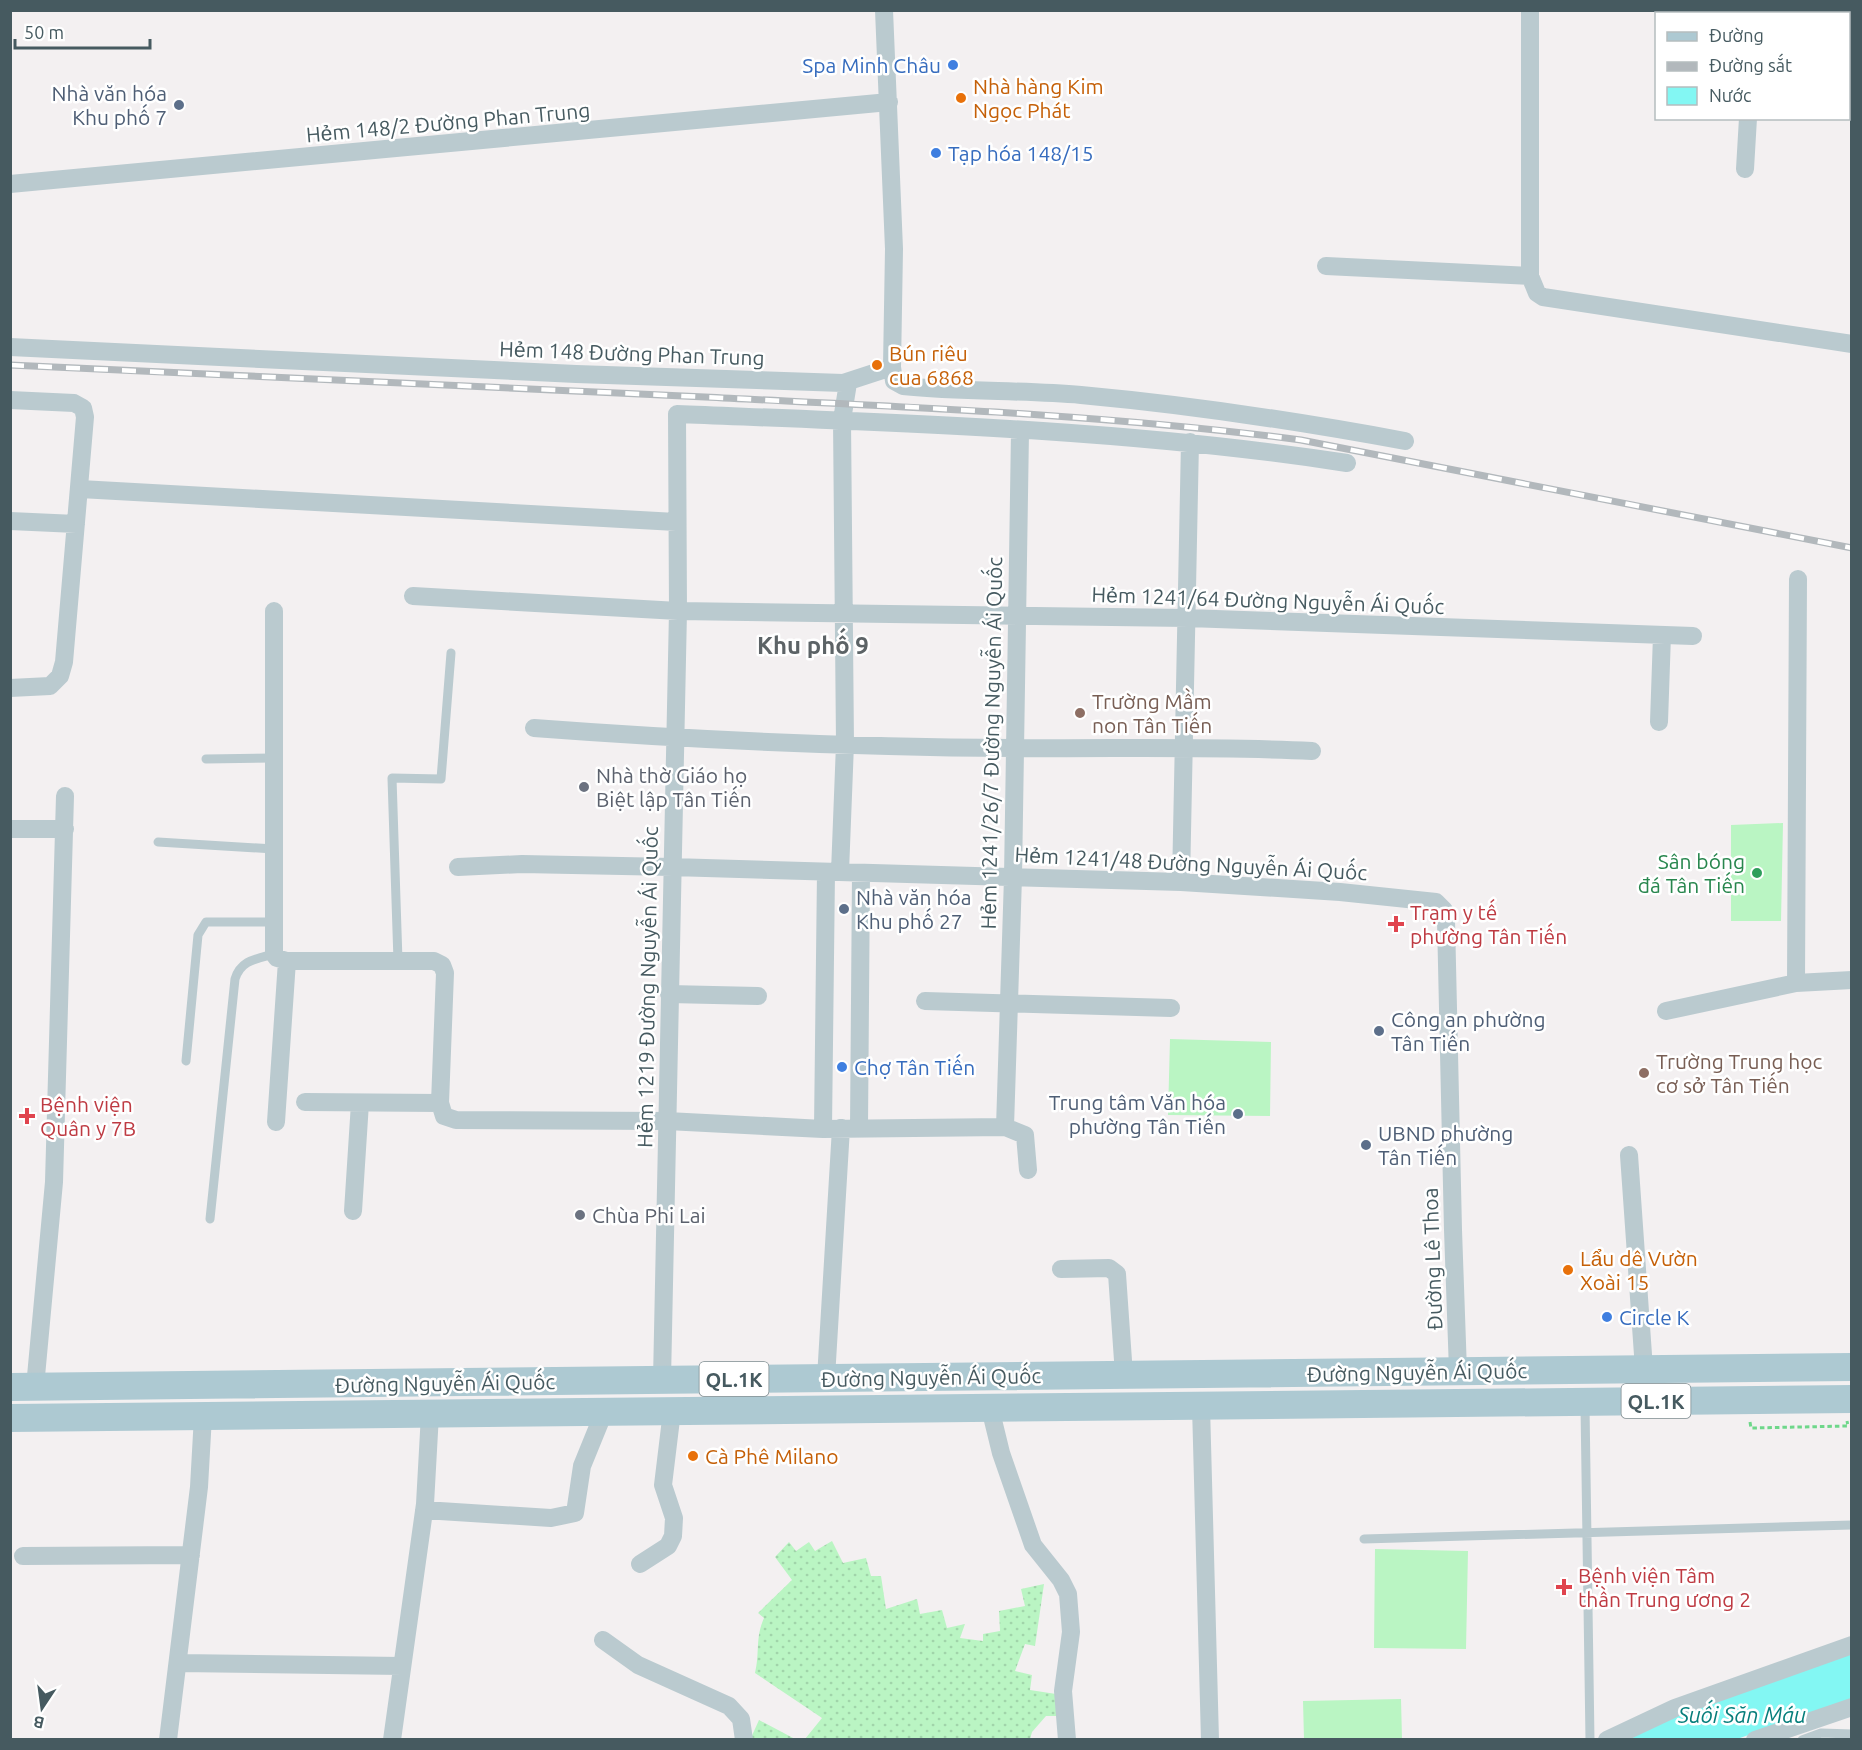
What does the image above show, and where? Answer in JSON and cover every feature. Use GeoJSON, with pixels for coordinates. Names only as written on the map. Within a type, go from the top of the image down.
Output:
{"type":"FeatureCollection","features":[{"type":"Feature","properties":{"kind":"main road","name":"Đường Nguyễn Ái Quốc"},"geometry":{"type":"LineString","coordinates":[[23,1387],[1851,1367]]}},
{"type":"Feature","properties":{"kind":"main road"},"geometry":{"type":"LineString","coordinates":[[1458,1371],[1460,1403]]}},
{"type":"Feature","properties":{"kind":"main road","name":"Đường Nguyễn Ái Quốc"},"geometry":{"type":"LineString","coordinates":[[10,1418],[1585,1402],[1850,1412]]}},
{"type":"Feature","properties":{"kind":"street"},"geometry":{"type":"LineString","coordinates":[[884,10],[894,272],[892,367],[894,381],[903,386],[1078,395],[1216,409],[1405,441]]}},
{"type":"Feature","properties":{"kind":"street"},"geometry":{"type":"LineString","coordinates":[[1530,10],[1530,276],[1537,293],[1543,297],[1851,344]]}},
{"type":"Feature","properties":{"kind":"street","name":"Hẻm 148/2 Đường Phan Trung"},"geometry":{"type":"LineString","coordinates":[[10,184],[889,102]]}},
{"type":"Feature","properties":{"kind":"street"},"geometry":{"type":"LineString","coordinates":[[1745,169],[1748,120]]}},
{"type":"Feature","properties":{"kind":"street"},"geometry":{"type":"LineString","coordinates":[[1326,266],[1530,276]]}},
{"type":"Feature","properties":{"kind":"street","name":"Hẻm 148 Đường Phan Trung"},"geometry":{"type":"LineString","coordinates":[[10,347],[565,374],[848,383],[892,367]]}},
{"type":"Feature","properties":{"kind":"street"},"geometry":{"type":"LineString","coordinates":[[841,1128],[833,872],[845,744],[842,420],[848,383]]}},
{"type":"Feature","properties":{"kind":"street"},"geometry":{"type":"LineString","coordinates":[[10,400],[74,403],[83,408],[85,434],[68,631],[60,676],[50,686],[10,687]]}},
{"type":"Feature","properties":{"kind":"street","name":"Hẻm 1219 Đường Nguyễn Ái Quốc"},"geometry":{"type":"LineString","coordinates":[[662,1380],[678,611],[677,414],[842,420]]}},
{"type":"Feature","properties":{"kind":"street"},"geometry":{"type":"LineString","coordinates":[[842,420],[1190,442],[1347,462]]}},
{"type":"Feature","properties":{"kind":"street","name":"Hẻm 1241/26/7 Đường Nguyễn Ái Quốc"},"geometry":{"type":"LineString","coordinates":[[1005,1127],[1013,877],[1013,748],[1020,432]]}},
{"type":"Feature","properties":{"kind":"street"},"geometry":{"type":"LineString","coordinates":[[1181,882],[1190,442]]}},
{"type":"Feature","properties":{"kind":"street"},"geometry":{"type":"LineString","coordinates":[[80,489],[676,522]]}},
{"type":"Feature","properties":{"kind":"street"},"geometry":{"type":"LineString","coordinates":[[10,521],[76,524]]}},
{"type":"Feature","properties":{"kind":"street"},"geometry":{"type":"LineString","coordinates":[[1796,984],[1798,579]]}},
{"type":"Feature","properties":{"kind":"street","name":"Hẻm 1241/64 Đường Nguyễn Ái Quốc"},"geometry":{"type":"LineString","coordinates":[[412,596],[678,611],[1188,618],[1693,636]]}},
{"type":"Feature","properties":{"kind":"street"},"geometry":{"type":"LineString","coordinates":[[274,611],[274,922],[280,957],[276,1122]]}},
{"type":"Feature","properties":{"kind":"street"},"geometry":{"type":"LineString","coordinates":[[1659,722],[1662,635]]}},
{"type":"Feature","properties":{"kind":"street"},"geometry":{"type":"LineString","coordinates":[[534,728],[675,738],[845,744],[1013,748],[1185,747],[1312,751]]}},
{"type":"Feature","properties":{"kind":"street"},"geometry":{"type":"LineString","coordinates":[[23,1387],[54,1182],[65,796]]}},
{"type":"Feature","properties":{"kind":"street"},"geometry":{"type":"LineString","coordinates":[[10,829],[65,829]]}},
{"type":"Feature","properties":{"kind":"street","name":"Hẻm 1241/48 Đường Nguyễn Ái Quốc"},"geometry":{"type":"LineString","coordinates":[[458,867],[522,864],[672,867],[1181,882],[1432,901]]}},
{"type":"Feature","properties":{"kind":"street"},"geometry":{"type":"LineString","coordinates":[[826,1378],[841,1128],[861,873]]}},
{"type":"Feature","properties":{"kind":"street","name":"Đường Lê Thoa"},"geometry":{"type":"LineString","coordinates":[[1432,901],[1444,910],[1446,920],[1458,1371]]}},
{"type":"Feature","properties":{"kind":"street"},"geometry":{"type":"LineString","coordinates":[[280,957],[434,961],[445,968],[440,1103],[444,1116],[456,1120],[667,1121],[841,1128],[1005,1127],[1025,1135],[1028,1170]]}},
{"type":"Feature","properties":{"kind":"street"},"geometry":{"type":"LineString","coordinates":[[1666,1011],[1796,984],[1851,980]]}},
{"type":"Feature","properties":{"kind":"street"},"geometry":{"type":"LineString","coordinates":[[669,994],[758,996]]}},
{"type":"Feature","properties":{"kind":"street"},"geometry":{"type":"LineString","coordinates":[[926,1001],[1171,1008]]}},
{"type":"Feature","properties":{"kind":"street"},"geometry":{"type":"LineString","coordinates":[[305,1102],[440,1103]]}},
{"type":"Feature","properties":{"kind":"street"},"geometry":{"type":"LineString","coordinates":[[352,1211],[360,1103]]}},
{"type":"Feature","properties":{"kind":"street"},"geometry":{"type":"LineString","coordinates":[[1629,1155],[1644,1370]]}},
{"type":"Feature","properties":{"kind":"street"},"geometry":{"type":"LineString","coordinates":[[1061,1269],[1109,1268],[1117,1274],[1124,1375]]}},
{"type":"Feature","properties":{"kind":"street"},"geometry":{"type":"LineString","coordinates":[[1201,1406],[1210,1740]]}},
{"type":"Feature","properties":{"kind":"street"},"geometry":{"type":"LineString","coordinates":[[990,1408],[1001,1452],[1033,1545],[1061,1580],[1068,1594],[1071,1632],[1064,1691],[1067,1740]]}},
{"type":"Feature","properties":{"kind":"street"},"geometry":{"type":"LineString","coordinates":[[639,1564],[668,1545],[673,1536],[675,1518],[663,1485],[672,1411]]}},
{"type":"Feature","properties":{"kind":"street"},"geometry":{"type":"LineString","coordinates":[[424,1510],[551,1518],[575,1513],[582,1466],[604,1412]]}},
{"type":"Feature","properties":{"kind":"street"},"geometry":{"type":"LineString","coordinates":[[392,1740],[424,1510],[430,1414]]}},
{"type":"Feature","properties":{"kind":"street"},"geometry":{"type":"LineString","coordinates":[[168,1740],[191,1555],[203,1416]]}},
{"type":"Feature","properties":{"kind":"street"},"geometry":{"type":"LineString","coordinates":[[23,1556],[191,1555]]}},
{"type":"Feature","properties":{"kind":"street"},"geometry":{"type":"LineString","coordinates":[[603,1640],[638,1665],[729,1706],[741,1719],[744,1740]]}},
{"type":"Feature","properties":{"kind":"street"},"geometry":{"type":"LineString","coordinates":[[1607,1740],[1675,1708],[1851,1645]]}},
{"type":"Feature","properties":{"kind":"street"},"geometry":{"type":"LineString","coordinates":[[179,1663],[402,1666]]}},
{"type":"Feature","properties":{"kind":"street"},"geometry":{"type":"LineString","coordinates":[[1755,1740],[1851,1707]]}},
{"type":"Feature","properties":{"kind":"lane"},"geometry":{"type":"LineString","coordinates":[[398,961],[392,778],[441,779],[451,653]]}},
{"type":"Feature","properties":{"kind":"lane"},"geometry":{"type":"LineString","coordinates":[[206,759],[274,758]]}},
{"type":"Feature","properties":{"kind":"lane"},"geometry":{"type":"LineString","coordinates":[[158,842],[274,849]]}},
{"type":"Feature","properties":{"kind":"lane"},"geometry":{"type":"LineString","coordinates":[[186,1061],[198,935],[201,928],[206,922],[221,920],[274,922]]}},
{"type":"Feature","properties":{"kind":"lane"},"geometry":{"type":"LineString","coordinates":[[210,1219],[238,968],[246,962],[280,957]]}},
{"type":"Feature","properties":{"kind":"lane"},"geometry":{"type":"LineString","coordinates":[[1585,1402],[1590,1740]]}},
{"type":"Feature","properties":{"kind":"lane"},"geometry":{"type":"LineString","coordinates":[[1364,1539],[1851,1525]]}},
{"type":"Feature","properties":{"kind":"lane"},"geometry":{"type":"LineString","coordinates":[[1802,1740],[1821,1733],[1851,1734]]}},
{"type":"Feature","properties":{"kind":"path"},"geometry":{"type":"LineString","coordinates":[[1751,1428],[1850,1412]]}},
{"type":"Feature","properties":{"kind":"green space","name":"Sân bóng đá Tân Tiến"},"geometry":{"type":"Polygon","coordinates":[[[1783,823],[1781,921],[1731,921],[1731,825],[1783,823]]]}},
{"type":"Feature","properties":{"kind":"green space"},"geometry":{"type":"Polygon","coordinates":[[[1170,1039],[1271,1042],[1270,1116],[1168,1115],[1170,1039]]]}},
{"type":"Feature","properties":{"kind":"green space"},"geometry":{"type":"Polygon","coordinates":[[[832,1541],[843,1563],[866,1558],[871,1576],[881,1576],[886,1609],[917,1599],[920,1614],[942,1610],[947,1628],[965,1624],[960,1638],[983,1641],[983,1634],[1000,1631],[999,1611],[1025,1606],[1021,1589],[1044,1584],[1035,1646],[1025,1644],[1015,1671],[1032,1675],[1030,1690],[1056,1694],[1059,1716],[1046,1716],[1032,1732],[1030,1739],[805,1739],[822,1718],[755,1673],[764,1618],[758,1613],[792,1580],[775,1557],[789,1542],[796,1551],[809,1542],[815,1551],[832,1541]]]}},
{"type":"Feature","properties":{"kind":"green space"},"geometry":{"type":"Polygon","coordinates":[[[1375,1549],[1468,1551],[1466,1649],[1374,1648],[1375,1549]]]}},
{"type":"Feature","properties":{"kind":"green space"},"geometry":{"type":"Polygon","coordinates":[[[1401,1699],[1402,1739],[1304,1739],[1303,1701],[1401,1699]]]}},
{"type":"Feature","properties":{"kind":"green space"},"geometry":{"type":"Polygon","coordinates":[[[759,1720],[795,1739],[750,1740],[759,1720]]]}},
{"type":"Feature","properties":{"kind":"water","name":"Suối Săn Máu"},"geometry":{"type":"Polygon","coordinates":[[[1851,1652],[1851,1699],[1737,1739],[1628,1740],[1668,1719],[1851,1652]]]}},
{"type":"Feature","properties":{"kind":"railway"},"geometry":{"type":"LineString","coordinates":[[10,365],[929,408],[1227,431],[1301,440],[1852,548]]}},
{"type":"Feature","properties":{"kind":"place","name":"Spa Minh Châu"},"geometry":{"type":"Point","coordinates":[953,65]}},
{"type":"Feature","properties":{"kind":"place","name":"Nhà hàng Kim Ngọc Phát"},"geometry":{"type":"Point","coordinates":[961,98]}},
{"type":"Feature","properties":{"kind":"place","name":"Nhà văn hóa Khu phố 7"},"geometry":{"type":"Point","coordinates":[179,105]}},
{"type":"Feature","properties":{"kind":"place","name":"Tạp hóa 148/15"},"geometry":{"type":"Point","coordinates":[936,153]}},
{"type":"Feature","properties":{"kind":"place","name":"Bún riêu cua 6868"},"geometry":{"type":"Point","coordinates":[877,365]}},
{"type":"Feature","properties":{"kind":"place","name":"Trường Mầm non Tân Tiến"},"geometry":{"type":"Point","coordinates":[1080,713]}},
{"type":"Feature","properties":{"kind":"place","name":"Nhà thờ Giáo họ Biệt lập Tân Tiến"},"geometry":{"type":"Point","coordinates":[584,787]}},
{"type":"Feature","properties":{"kind":"place","name":"Sân bóng đá Tân Tiến"},"geometry":{"type":"Point","coordinates":[1757,873]}},
{"type":"Feature","properties":{"kind":"place","name":"Nhà văn hóa Khu phố 27"},"geometry":{"type":"Point","coordinates":[844,909]}},
{"type":"Feature","properties":{"kind":"place","name":"Trạm y tế phường Tân Tiến"},"geometry":{"type":"Point","coordinates":[1396,924]}},
{"type":"Feature","properties":{"kind":"place","name":"Công an phường Tân Tiến"},"geometry":{"type":"Point","coordinates":[1379,1031]}},
{"type":"Feature","properties":{"kind":"place","name":"Chợ Tân Tiến"},"geometry":{"type":"Point","coordinates":[842,1067]}},
{"type":"Feature","properties":{"kind":"place","name":"Trường Trung học cơ sở Tân Tiến"},"geometry":{"type":"Point","coordinates":[1644,1073]}},
{"type":"Feature","properties":{"kind":"place","name":"Trung tâm Văn hóa phường Tân Tiến"},"geometry":{"type":"Point","coordinates":[1238,1114]}},
{"type":"Feature","properties":{"kind":"place","name":"Bệnh viện Quân y 7B"},"geometry":{"type":"Point","coordinates":[27,1116]}},
{"type":"Feature","properties":{"kind":"place","name":"UBND phường Tân Tiến"},"geometry":{"type":"Point","coordinates":[1366,1145]}},
{"type":"Feature","properties":{"kind":"place","name":"Chùa Phi Lai"},"geometry":{"type":"Point","coordinates":[580,1215]}},
{"type":"Feature","properties":{"kind":"place","name":"Lẩu dê Vườn Xoài 15"},"geometry":{"type":"Point","coordinates":[1568,1270]}},
{"type":"Feature","properties":{"kind":"place","name":"Circle K"},"geometry":{"type":"Point","coordinates":[1607,1317]}},
{"type":"Feature","properties":{"kind":"place","name":"Cà Phê Milano"},"geometry":{"type":"Point","coordinates":[693,1456]}},
{"type":"Feature","properties":{"kind":"place","name":"Bệnh viện Tâm thần Trung ương 2"},"geometry":{"type":"Point","coordinates":[1564,1587]}},
{"type":"Feature","properties":{"kind":"district","name":"Khu phố 9"},"geometry":{"type":"Point","coordinates":[813,645]}}]}
